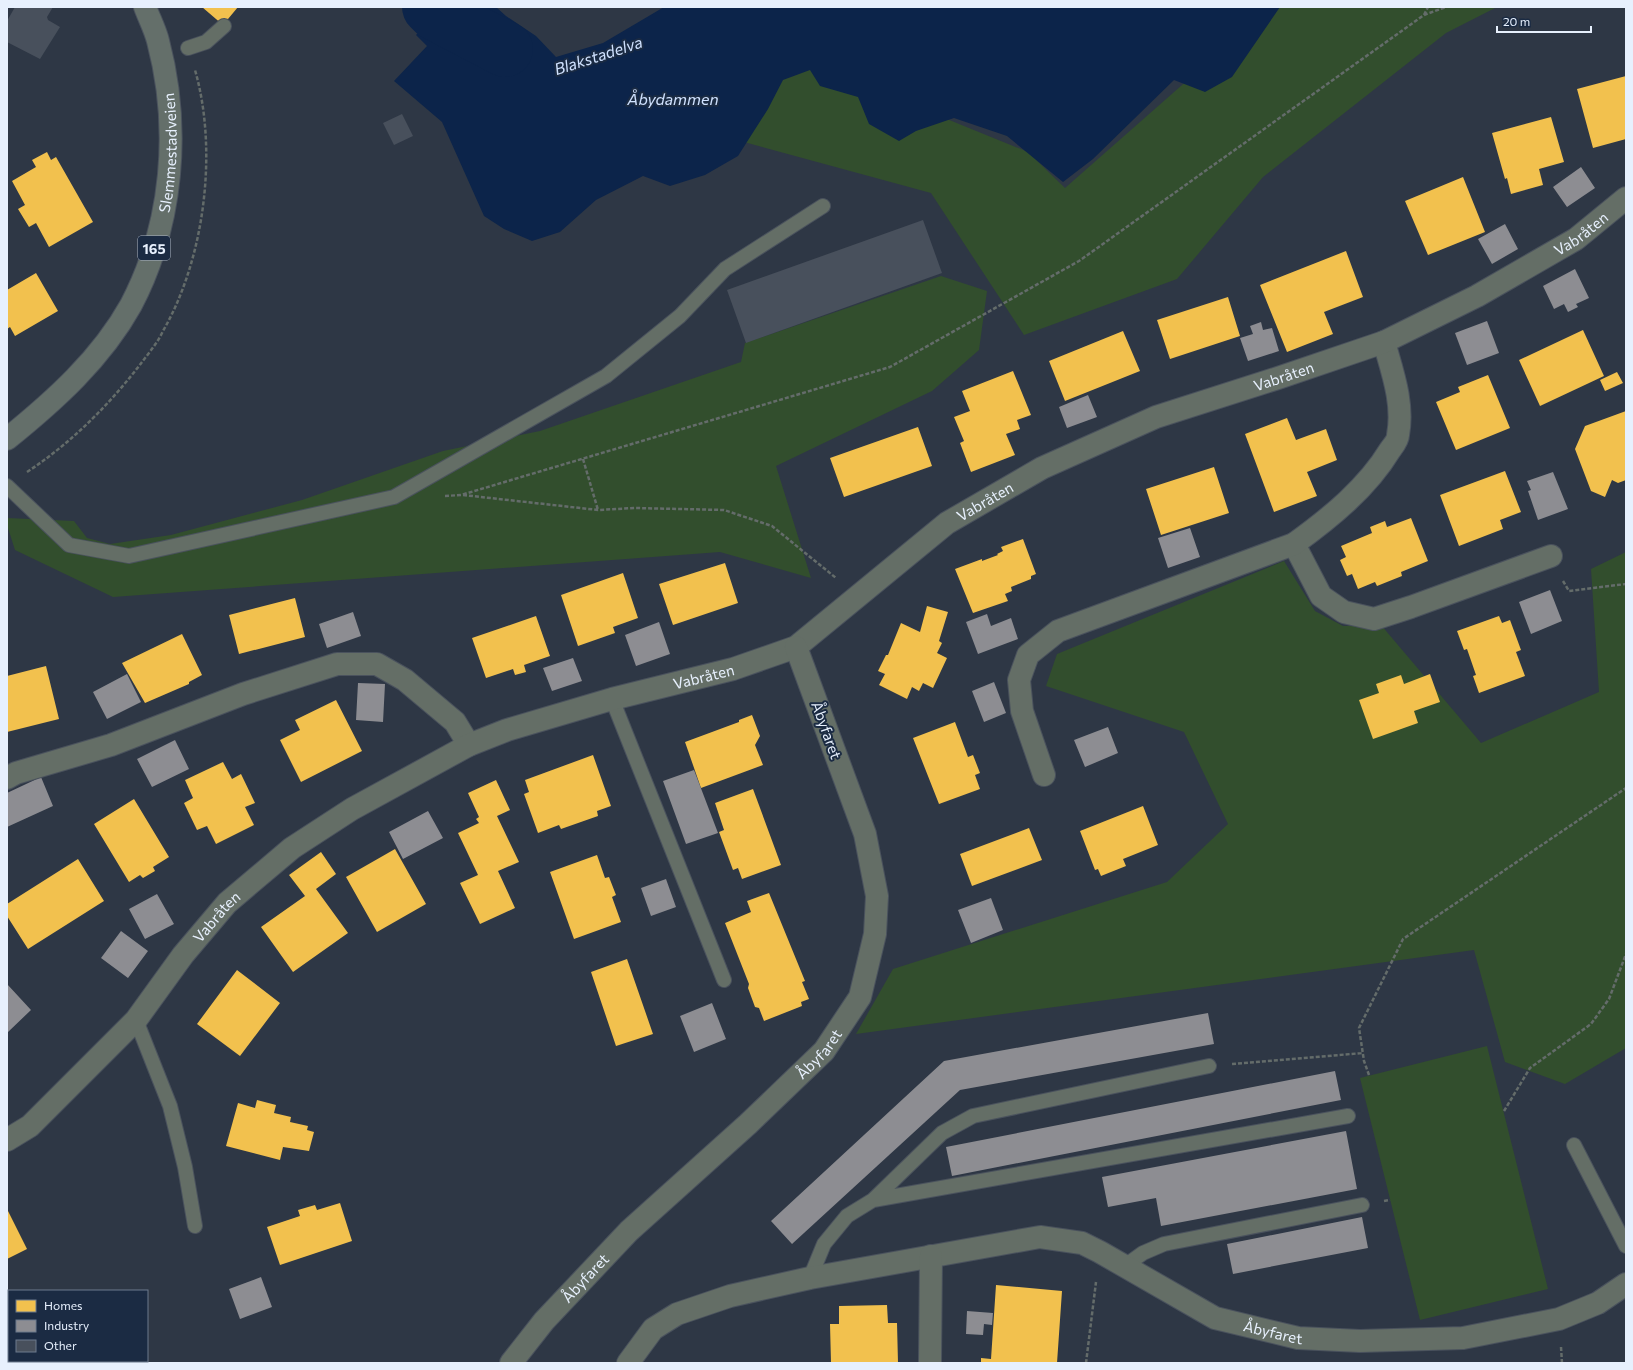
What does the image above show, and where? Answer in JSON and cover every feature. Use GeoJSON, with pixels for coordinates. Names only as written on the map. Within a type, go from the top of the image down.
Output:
{"type":"FeatureCollection","features":[{"type":"Feature","properties":{"kind":"main road","name":"Slemmestadveien"},"geometry":{"type":"LineString","coordinates":[[7,440],[60,395],[78,376],[108,339],[130,306],[147,270],[161,226],[170,173],[172,143],[164,66],[157,39],[145,7]]}},
{"type":"Feature","properties":{"kind":"street","name":"Vabråten"},"geometry":{"type":"LineString","coordinates":[[7,1140],[30,1126],[136,1020],[183,955],[228,903],[292,848],[352,809],[469,745],[507,730],[612,699],[733,669],[796,647],[947,524],[1042,468],[1156,417],[1384,342],[1477,296],[1576,239],[1626,198]]}},
{"type":"Feature","properties":{"kind":"street"},"geometry":{"type":"LineString","coordinates":[[1044,774],[1022,711],[1019,680],[1028,655],[1058,631],[1294,544],[1320,525],[1352,496],[1381,465],[1398,436],[1400,412],[1397,389],[1384,342]]}},
{"type":"Feature","properties":{"kind":"street"},"geometry":{"type":"LineString","coordinates":[[1294,544],[1321,596],[1344,612],[1374,619],[1551,556]]}},
{"type":"Feature","properties":{"kind":"street","name":"Åbyfaret"},"geometry":{"type":"LineString","coordinates":[[511,1363],[544,1321],[629,1231],[748,1124],[824,1051],[860,997],[875,934],[877,896],[865,834],[796,647]]}},
{"type":"Feature","properties":{"kind":"street"},"geometry":{"type":"LineString","coordinates":[[7,778],[16,773],[111,745],[243,694],[337,664],[377,664],[405,680],[455,722],[469,745]]}},
{"type":"Feature","properties":{"kind":"street","name":"Åbyfaret"},"geometry":{"type":"LineString","coordinates":[[628,1363],[653,1329],[677,1314],[730,1296],[810,1278],[1040,1237],[1082,1243],[1216,1318],[1298,1338],[1360,1342],[1463,1338],[1559,1318],[1598,1303],[1626,1284]]}},
{"type":"Feature","properties":{"kind":"street"},"geometry":{"type":"LineString","coordinates":[[930,1363],[931,1256]]}},
{"type":"Feature","properties":{"kind":"lane"},"geometry":{"type":"LineString","coordinates":[[188,48],[206,42],[224,26]]}},
{"type":"Feature","properties":{"kind":"lane"},"geometry":{"type":"LineString","coordinates":[[7,486],[69,546],[129,556],[394,497],[606,376],[680,316],[725,269],[823,206]]}},
{"type":"Feature","properties":{"kind":"lane"},"geometry":{"type":"LineString","coordinates":[[612,699],[724,980]]}},
{"type":"Feature","properties":{"kind":"lane"},"geometry":{"type":"LineString","coordinates":[[136,1020],[170,1106],[185,1167],[195,1226]]}},
{"type":"Feature","properties":{"kind":"lane"},"geometry":{"type":"LineString","coordinates":[[810,1278],[824,1244],[846,1216],[873,1200],[942,1133],[973,1116],[1209,1066]]}},
{"type":"Feature","properties":{"kind":"lane"},"geometry":{"type":"LineString","coordinates":[[873,1200],[1348,1116]]}},
{"type":"Feature","properties":{"kind":"lane"},"geometry":{"type":"LineString","coordinates":[[1574,1145],[1626,1246]]}},
{"type":"Feature","properties":{"kind":"lane"},"geometry":{"type":"LineString","coordinates":[[1125,1266],[1144,1253],[1164,1244],[1362,1205]]}},
{"type":"Feature","properties":{"kind":"path"},"geometry":{"type":"LineString","coordinates":[[1424,15],[1428,7]]}},
{"type":"Feature","properties":{"kind":"path"},"geometry":{"type":"LineString","coordinates":[[461,495],[890,367],[1079,261],[1424,15],[1446,7]]}},
{"type":"Feature","properties":{"kind":"path"},"geometry":{"type":"LineString","coordinates":[[583,459],[598,510]]}},
{"type":"Feature","properties":{"kind":"path"},"geometry":{"type":"LineString","coordinates":[[439,496],[461,495],[598,510],[635,508],[724,510],[772,526],[859,595]]}},
{"type":"Feature","properties":{"kind":"path"},"geometry":{"type":"LineString","coordinates":[[1551,556],[1568,591],[1626,584]]}},
{"type":"Feature","properties":{"kind":"path"},"geometry":{"type":"LineString","coordinates":[[1369,1075],[1363,1053],[1359,1028],[1403,939],[1626,788]]}},
{"type":"Feature","properties":{"kind":"path"},"geometry":{"type":"LineString","coordinates":[[1504,1111],[1530,1068],[1591,1024],[1609,999],[1626,954]]}},
{"type":"Feature","properties":{"kind":"path"},"geometry":{"type":"LineString","coordinates":[[1209,1066],[1363,1053]]}},
{"type":"Feature","properties":{"kind":"path"},"geometry":{"type":"LineString","coordinates":[[1086,1363],[1100,1252]]}},
{"type":"Feature","properties":{"kind":"green space"},"geometry":{"type":"Polygon","coordinates":[[[1265,7],[1497,7],[1446,33],[1263,177],[1177,279],[1024,335],[931,193],[744,142],[775,49],[1028,152],[1065,188],[1265,12],[1265,7]]]}},
{"type":"Feature","properties":{"kind":"green space"},"geometry":{"type":"Polygon","coordinates":[[[941,276],[987,291],[979,350],[932,391],[776,466],[811,578],[720,552],[113,597],[15,550],[7,525],[7,518],[74,521],[87,538],[110,544],[171,535],[302,500],[443,451],[540,431],[741,362],[745,343],[941,276]]]}},
{"type":"Feature","properties":{"kind":"green space"},"geometry":{"type":"Polygon","coordinates":[[[1626,552],[1626,1048],[1565,1084],[1505,1062],[1474,950],[856,1034],[893,969],[1167,882],[1228,824],[1184,732],[1046,686],[1057,654],[1284,561],[1315,611],[1343,626],[1381,625],[1481,743],[1599,692],[1591,569],[1626,552]]]}},
{"type":"Feature","properties":{"kind":"green space"},"geometry":{"type":"Polygon","coordinates":[[[1487,1046],[1548,1289],[1420,1320],[1360,1078],[1487,1046]]]}},
{"type":"Feature","properties":{"kind":"water","name":"Åbydammen"},"geometry":{"type":"Polygon","coordinates":[[[442,7],[496,7],[506,16],[536,36],[556,57],[603,43],[664,7],[1280,7],[1232,77],[1205,92],[1174,80],[1093,159],[1063,182],[1007,136],[954,118],[916,131],[899,141],[869,124],[858,97],[820,86],[810,70],[783,80],[768,109],[738,156],[705,175],[670,186],[643,176],[596,200],[560,232],[532,241],[504,229],[484,216],[442,122],[394,81],[427,46],[416,35],[442,7]]]}},
{"type":"Feature","properties":{"kind":"building: Homes"},"geometry":{"type":"Polygon","coordinates":[[[202,7],[238,7],[223,25],[202,7]]]}},
{"type":"Feature","properties":{"kind":"building: Homes"},"geometry":{"type":"Polygon","coordinates":[[[1626,76],[1626,139],[1593,148],[1577,89],[1626,76]]]}},
{"type":"Feature","properties":{"kind":"building: Homes"},"geometry":{"type":"Polygon","coordinates":[[[1551,117],[1564,162],[1539,169],[1543,185],[1511,194],[1507,178],[1505,179],[1492,133],[1551,117]]]}},
{"type":"Feature","properties":{"kind":"building: Homes"},"geometry":{"type":"Polygon","coordinates":[[[47,152],[51,160],[56,157],[93,222],[49,247],[36,223],[29,227],[18,209],[25,205],[12,181],[36,167],[32,160],[47,152]]]}},
{"type":"Feature","properties":{"kind":"building: Homes"},"geometry":{"type":"Polygon","coordinates":[[[1463,177],[1485,232],[1428,255],[1405,201],[1463,177]]]}},
{"type":"Feature","properties":{"kind":"building: Homes"},"geometry":{"type":"Polygon","coordinates":[[[1346,251],[1363,297],[1324,312],[1333,334],[1287,352],[1260,285],[1346,251]]]}},
{"type":"Feature","properties":{"kind":"building: Homes"},"geometry":{"type":"Polygon","coordinates":[[[36,273],[58,311],[15,336],[10,327],[7,329],[7,290],[36,273]]]}},
{"type":"Feature","properties":{"kind":"building: Homes"},"geometry":{"type":"Polygon","coordinates":[[[1228,297],[1240,336],[1170,359],[1157,320],[1228,297]]]}},
{"type":"Feature","properties":{"kind":"building: Homes"},"geometry":{"type":"Polygon","coordinates":[[[1583,330],[1604,376],[1540,406],[1519,360],[1583,330]]]}},
{"type":"Feature","properties":{"kind":"building: Homes"},"geometry":{"type":"Polygon","coordinates":[[[1123,331],[1140,371],[1065,401],[1049,361],[1123,331]]]}},
{"type":"Feature","properties":{"kind":"building: Homes"},"geometry":{"type":"Polygon","coordinates":[[[1013,371],[1031,415],[1017,420],[1020,429],[1006,434],[1015,455],[971,472],[960,443],[964,441],[954,417],[970,411],[962,391],[1013,371]]]}},
{"type":"Feature","properties":{"kind":"building: Homes"},"geometry":{"type":"Polygon","coordinates":[[[1617,372],[1623,383],[1605,391],[1600,380],[1617,372]]]}},
{"type":"Feature","properties":{"kind":"building: Homes"},"geometry":{"type":"Polygon","coordinates":[[[1488,375],[1510,428],[1456,450],[1436,402],[1460,392],[1458,387],[1488,375]]]}},
{"type":"Feature","properties":{"kind":"building: Homes"},"geometry":{"type":"Polygon","coordinates":[[[1626,411],[1626,480],[1618,483],[1612,480],[1605,497],[1591,491],[1575,449],[1585,426],[1626,411]]]}},
{"type":"Feature","properties":{"kind":"building: Homes"},"geometry":{"type":"Polygon","coordinates":[[[1287,418],[1296,440],[1326,429],[1337,460],[1307,472],[1317,496],[1274,512],[1245,434],[1287,418]]]}},
{"type":"Feature","properties":{"kind":"building: Homes"},"geometry":{"type":"Polygon","coordinates":[[[918,427],[932,466],[844,497],[830,458],[918,427]]]}},
{"type":"Feature","properties":{"kind":"building: Homes"},"geometry":{"type":"Polygon","coordinates":[[[1214,467],[1229,513],[1161,535],[1146,489],[1214,467]]]}},
{"type":"Feature","properties":{"kind":"building: Homes"},"geometry":{"type":"Polygon","coordinates":[[[1505,471],[1521,512],[1500,520],[1503,529],[1459,546],[1440,495],[1505,471]]]}},
{"type":"Feature","properties":{"kind":"building: Homes"},"geometry":{"type":"Polygon","coordinates":[[[1411,518],[1428,561],[1401,572],[1402,576],[1377,586],[1375,582],[1358,589],[1352,574],[1347,576],[1340,560],[1346,557],[1341,546],[1372,533],[1370,527],[1385,521],[1387,527],[1411,518]]]}},
{"type":"Feature","properties":{"kind":"building: Homes"},"geometry":{"type":"Polygon","coordinates":[[[1023,539],[1036,574],[1031,576],[1031,579],[1011,587],[1012,591],[1005,594],[1008,601],[973,613],[955,569],[998,555],[997,554],[1003,551],[1001,547],[1023,539]]]}},
{"type":"Feature","properties":{"kind":"building: Homes"},"geometry":{"type":"Polygon","coordinates":[[[725,563],[738,603],[673,625],[659,584],[725,563]]]}},
{"type":"Feature","properties":{"kind":"building: Homes"},"geometry":{"type":"Polygon","coordinates":[[[623,573],[638,618],[613,627],[615,633],[578,646],[561,595],[623,573]]]}},
{"type":"Feature","properties":{"kind":"building: Homes"},"geometry":{"type":"Polygon","coordinates":[[[295,598],[305,637],[239,654],[229,615],[295,598]]]}},
{"type":"Feature","properties":{"kind":"building: Homes"},"geometry":{"type":"Polygon","coordinates":[[[927,606],[948,612],[939,641],[942,643],[937,653],[947,658],[933,688],[923,683],[919,691],[912,687],[907,699],[879,685],[885,674],[878,671],[886,655],[888,655],[901,623],[920,632],[927,606]]]}},
{"type":"Feature","properties":{"kind":"building: Homes"},"geometry":{"type":"Polygon","coordinates":[[[536,616],[550,656],[524,665],[526,672],[515,675],[513,669],[486,678],[472,638],[536,616]]]}},
{"type":"Feature","properties":{"kind":"building: Homes"},"geometry":{"type":"Polygon","coordinates":[[[1499,616],[1502,623],[1510,620],[1521,650],[1516,652],[1525,676],[1479,693],[1473,676],[1476,675],[1467,649],[1464,650],[1457,631],[1499,616]]]}},
{"type":"Feature","properties":{"kind":"building: Homes"},"geometry":{"type":"Polygon","coordinates":[[[182,634],[202,675],[189,682],[189,684],[145,703],[122,663],[182,634]]]}},
{"type":"Feature","properties":{"kind":"building: Homes"},"geometry":{"type":"Polygon","coordinates":[[[46,666],[59,719],[7,732],[7,676],[46,666]]]}},
{"type":"Feature","properties":{"kind":"building: Homes"},"geometry":{"type":"Polygon","coordinates":[[[1430,674],[1440,702],[1414,711],[1418,723],[1373,739],[1359,700],[1379,693],[1376,684],[1401,675],[1404,684],[1430,674]]]}},
{"type":"Feature","properties":{"kind":"building: Homes"},"geometry":{"type":"Polygon","coordinates":[[[336,700],[362,751],[301,782],[280,740],[300,730],[295,720],[336,700]]]}},
{"type":"Feature","properties":{"kind":"building: Homes"},"geometry":{"type":"Polygon","coordinates":[[[752,715],[760,736],[755,745],[763,765],[701,788],[685,742],[739,722],[739,720],[752,715]]]}},
{"type":"Feature","properties":{"kind":"building: Homes"},"geometry":{"type":"Polygon","coordinates":[[[955,722],[968,757],[973,755],[980,773],[975,775],[980,789],[939,804],[913,738],[955,722]]]}},
{"type":"Feature","properties":{"kind":"building: Homes"},"geometry":{"type":"Polygon","coordinates":[[[593,755],[611,806],[597,811],[598,816],[561,829],[559,825],[538,833],[524,794],[529,792],[525,780],[593,755]]]}},
{"type":"Feature","properties":{"kind":"building: Homes"},"geometry":{"type":"Polygon","coordinates":[[[223,762],[232,779],[241,774],[255,803],[245,807],[254,825],[216,844],[207,826],[197,830],[184,803],[193,798],[185,780],[223,762]]]}},
{"type":"Feature","properties":{"kind":"building: Homes"},"geometry":{"type":"Polygon","coordinates":[[[496,780],[510,810],[497,816],[519,862],[498,871],[515,908],[480,924],[460,883],[478,875],[458,833],[479,823],[476,819],[479,817],[468,793],[496,780]]]}},
{"type":"Feature","properties":{"kind":"building: Homes"},"geometry":{"type":"Polygon","coordinates":[[[753,789],[781,865],[742,879],[738,868],[733,870],[719,832],[724,830],[715,803],[753,789]]]}},
{"type":"Feature","properties":{"kind":"building: Homes"},"geometry":{"type":"Polygon","coordinates":[[[134,799],[169,857],[153,867],[155,871],[143,878],[140,875],[129,882],[94,824],[134,799]]]}},
{"type":"Feature","properties":{"kind":"building: Homes"},"geometry":{"type":"Polygon","coordinates":[[[1143,806],[1158,845],[1123,859],[1126,866],[1101,876],[1098,869],[1095,870],[1080,831],[1143,806]]]}},
{"type":"Feature","properties":{"kind":"building: Homes"},"geometry":{"type":"Polygon","coordinates":[[[1029,828],[1042,860],[972,886],[960,854],[1029,828]]]}},
{"type":"Feature","properties":{"kind":"building: Homes"},"geometry":{"type":"Polygon","coordinates":[[[395,849],[426,904],[377,932],[346,877],[395,849]]]}},
{"type":"Feature","properties":{"kind":"building: Homes"},"geometry":{"type":"Polygon","coordinates":[[[321,852],[336,874],[316,889],[348,933],[293,972],[261,927],[305,896],[289,875],[321,852]]]}},
{"type":"Feature","properties":{"kind":"building: Homes"},"geometry":{"type":"Polygon","coordinates":[[[597,855],[605,878],[609,877],[616,895],[612,897],[621,922],[574,939],[550,872],[597,855]]]}},
{"type":"Feature","properties":{"kind":"building: Homes"},"geometry":{"type":"Polygon","coordinates":[[[78,859],[104,901],[28,949],[7,916],[7,904],[78,859]]]}},
{"type":"Feature","properties":{"kind":"building: Homes"},"geometry":{"type":"Polygon","coordinates":[[[769,893],[805,981],[802,982],[809,999],[801,1002],[802,1006],[764,1021],[759,1008],[755,1007],[748,988],[749,984],[725,923],[751,912],[747,901],[769,893]]]}},
{"type":"Feature","properties":{"kind":"building: Homes"},"geometry":{"type":"Polygon","coordinates":[[[627,959],[653,1034],[616,1046],[591,972],[627,959]]]}},
{"type":"Feature","properties":{"kind":"building: Homes"},"geometry":{"type":"Polygon","coordinates":[[[237,970],[280,1003],[240,1056],[197,1024],[237,970]]]}},
{"type":"Feature","properties":{"kind":"building: Homes"},"geometry":{"type":"Polygon","coordinates":[[[257,1100],[276,1105],[274,1113],[291,1117],[290,1122],[308,1126],[307,1130],[314,1132],[309,1151],[283,1147],[280,1160],[226,1146],[238,1103],[255,1108],[257,1100]]]}},
{"type":"Feature","properties":{"kind":"building: Homes"},"geometry":{"type":"Polygon","coordinates":[[[340,1203],[352,1241],[280,1265],[267,1227],[300,1216],[298,1210],[315,1205],[317,1210],[340,1203]]]}},
{"type":"Feature","properties":{"kind":"building: Homes"},"geometry":{"type":"Polygon","coordinates":[[[7,1209],[27,1249],[7,1259],[7,1209]]]}},
{"type":"Feature","properties":{"kind":"building: Homes"},"geometry":{"type":"Polygon","coordinates":[[[996,1285],[1062,1291],[1057,1363],[981,1363],[981,1358],[991,1359],[996,1285]]]}},
{"type":"Feature","properties":{"kind":"building: Homes"},"geometry":{"type":"Polygon","coordinates":[[[887,1305],[888,1323],[897,1323],[898,1363],[831,1363],[830,1324],[839,1324],[839,1306],[887,1305]]]}},
{"type":"Feature","properties":{"kind":"building: Industry"},"geometry":{"type":"Polygon","coordinates":[[[1581,167],[1595,188],[1567,207],[1553,187],[1581,167]]]}},
{"type":"Feature","properties":{"kind":"building: Industry"},"geometry":{"type":"Polygon","coordinates":[[[1505,224],[1518,249],[1492,264],[1478,239],[1505,224]]]}},
{"type":"Feature","properties":{"kind":"building: Industry"},"geometry":{"type":"Polygon","coordinates":[[[1575,269],[1589,298],[1576,304],[1578,307],[1568,312],[1564,304],[1554,309],[1543,286],[1575,269]]]}},
{"type":"Feature","properties":{"kind":"building: Industry"},"geometry":{"type":"Polygon","coordinates":[[[1487,321],[1499,353],[1467,365],[1455,333],[1487,321]]]}},
{"type":"Feature","properties":{"kind":"building: Industry"},"geometry":{"type":"Polygon","coordinates":[[[1261,322],[1263,330],[1272,328],[1279,351],[1248,361],[1240,338],[1253,334],[1250,326],[1261,322]]]}},
{"type":"Feature","properties":{"kind":"building: Industry"},"geometry":{"type":"Polygon","coordinates":[[[1088,395],[1097,417],[1067,428],[1059,407],[1088,395]]]}},
{"type":"Feature","properties":{"kind":"building: Industry"},"geometry":{"type":"Polygon","coordinates":[[[1553,472],[1568,509],[1538,520],[1528,491],[1531,490],[1527,481],[1553,472]]]}},
{"type":"Feature","properties":{"kind":"building: Industry"},"geometry":{"type":"Polygon","coordinates":[[[1190,528],[1200,557],[1168,568],[1158,538],[1190,528]]]}},
{"type":"Feature","properties":{"kind":"building: Industry"},"geometry":{"type":"Polygon","coordinates":[[[1550,590],[1562,621],[1531,634],[1519,602],[1550,590]]]}},
{"type":"Feature","properties":{"kind":"building: Industry"},"geometry":{"type":"Polygon","coordinates":[[[353,612],[361,636],[327,648],[319,624],[353,612]]]}},
{"type":"Feature","properties":{"kind":"building: Industry"},"geometry":{"type":"Polygon","coordinates":[[[987,614],[991,626],[1011,618],[1018,639],[978,654],[966,622],[987,614]]]}},
{"type":"Feature","properties":{"kind":"building: Industry"},"geometry":{"type":"Polygon","coordinates":[[[659,622],[670,654],[636,666],[625,635],[659,622]]]}},
{"type":"Feature","properties":{"kind":"building: Industry"},"geometry":{"type":"Polygon","coordinates":[[[573,658],[582,681],[552,691],[543,668],[573,658]]]}},
{"type":"Feature","properties":{"kind":"building: Industry"},"geometry":{"type":"Polygon","coordinates":[[[127,674],[141,702],[107,719],[93,692],[127,674]]]}},
{"type":"Feature","properties":{"kind":"building: Industry"},"geometry":{"type":"Polygon","coordinates":[[[994,682],[1006,713],[984,722],[972,691],[994,682]]]}},
{"type":"Feature","properties":{"kind":"building: Industry"},"geometry":{"type":"Polygon","coordinates":[[[358,683],[385,684],[383,722],[356,720],[358,683]]]}},
{"type":"Feature","properties":{"kind":"building: Industry"},"geometry":{"type":"Polygon","coordinates":[[[1108,727],[1118,753],[1085,767],[1074,740],[1108,727]]]}},
{"type":"Feature","properties":{"kind":"building: Industry"},"geometry":{"type":"Polygon","coordinates":[[[175,740],[189,769],[152,787],[137,759],[175,740]]]}},
{"type":"Feature","properties":{"kind":"building: Industry"},"geometry":{"type":"Polygon","coordinates":[[[694,770],[718,833],[686,844],[663,781],[694,770]]]}},
{"type":"Feature","properties":{"kind":"building: Industry"},"geometry":{"type":"Polygon","coordinates":[[[41,777],[53,806],[7,827],[7,793],[41,777]]]}},
{"type":"Feature","properties":{"kind":"building: Industry"},"geometry":{"type":"Polygon","coordinates":[[[428,811],[443,838],[403,859],[389,832],[428,811]]]}},
{"type":"Feature","properties":{"kind":"building: Industry"},"geometry":{"type":"Polygon","coordinates":[[[666,879],[676,907],[651,916],[641,888],[666,879]]]}},
{"type":"Feature","properties":{"kind":"building: Industry"},"geometry":{"type":"Polygon","coordinates":[[[157,894],[174,924],[145,939],[129,909],[157,894]]]}},
{"type":"Feature","properties":{"kind":"building: Industry"},"geometry":{"type":"Polygon","coordinates":[[[991,898],[1003,930],[971,943],[958,910],[991,898]]]}},
{"type":"Feature","properties":{"kind":"building: Industry"},"geometry":{"type":"Polygon","coordinates":[[[121,931],[148,951],[128,978],[101,958],[121,931]]]}},
{"type":"Feature","properties":{"kind":"building: Industry"},"geometry":{"type":"Polygon","coordinates":[[[7,984],[31,1010],[7,1033],[7,984]]]}},
{"type":"Feature","properties":{"kind":"building: Industry"},"geometry":{"type":"Polygon","coordinates":[[[712,1003],[726,1039],[694,1052],[680,1016],[712,1003]]]}},
{"type":"Feature","properties":{"kind":"building: Industry"},"geometry":{"type":"Polygon","coordinates":[[[1208,1013],[1214,1044],[960,1090],[792,1244],[771,1221],[944,1061],[1208,1013]]]}},
{"type":"Feature","properties":{"kind":"building: Industry"},"geometry":{"type":"Polygon","coordinates":[[[1335,1071],[1341,1100],[952,1176],[946,1147],[1335,1071]]]}},
{"type":"Feature","properties":{"kind":"building: Industry"},"geometry":{"type":"Polygon","coordinates":[[[1346,1131],[1357,1189],[1161,1226],[1156,1198],[1108,1207],[1102,1177],[1346,1131]]]}},
{"type":"Feature","properties":{"kind":"building: Industry"},"geometry":{"type":"Polygon","coordinates":[[[1362,1217],[1368,1248],[1233,1274],[1227,1244],[1362,1217]]]}},
{"type":"Feature","properties":{"kind":"building: Industry"},"geometry":{"type":"Polygon","coordinates":[[[261,1277],[272,1307],[240,1319],[229,1289],[261,1277]]]}},
{"type":"Feature","properties":{"kind":"building: Industry"},"geometry":{"type":"Polygon","coordinates":[[[967,1311],[993,1313],[992,1325],[984,1324],[983,1335],[966,1334],[967,1311]]]}},
{"type":"Feature","properties":{"kind":"building: Other"},"geometry":{"type":"Polygon","coordinates":[[[15,7],[53,7],[47,17],[48,20],[60,27],[40,59],[7,42],[7,21],[15,7]]]}},
{"type":"Feature","properties":{"kind":"building: Other"},"geometry":{"type":"Polygon","coordinates":[[[402,114],[413,136],[394,145],[383,123],[402,114]]]}},
{"type":"Feature","properties":{"kind":"building: Other"},"geometry":{"type":"Polygon","coordinates":[[[923,220],[942,273],[746,343],[727,290],[923,220]]]}},
{"type":"Feature","properties":{"kind":"waterway","name":"Blakstadelva"},"geometry":{"type":"LineString","coordinates":[[430,7],[436,13],[505,49]]}}]}
